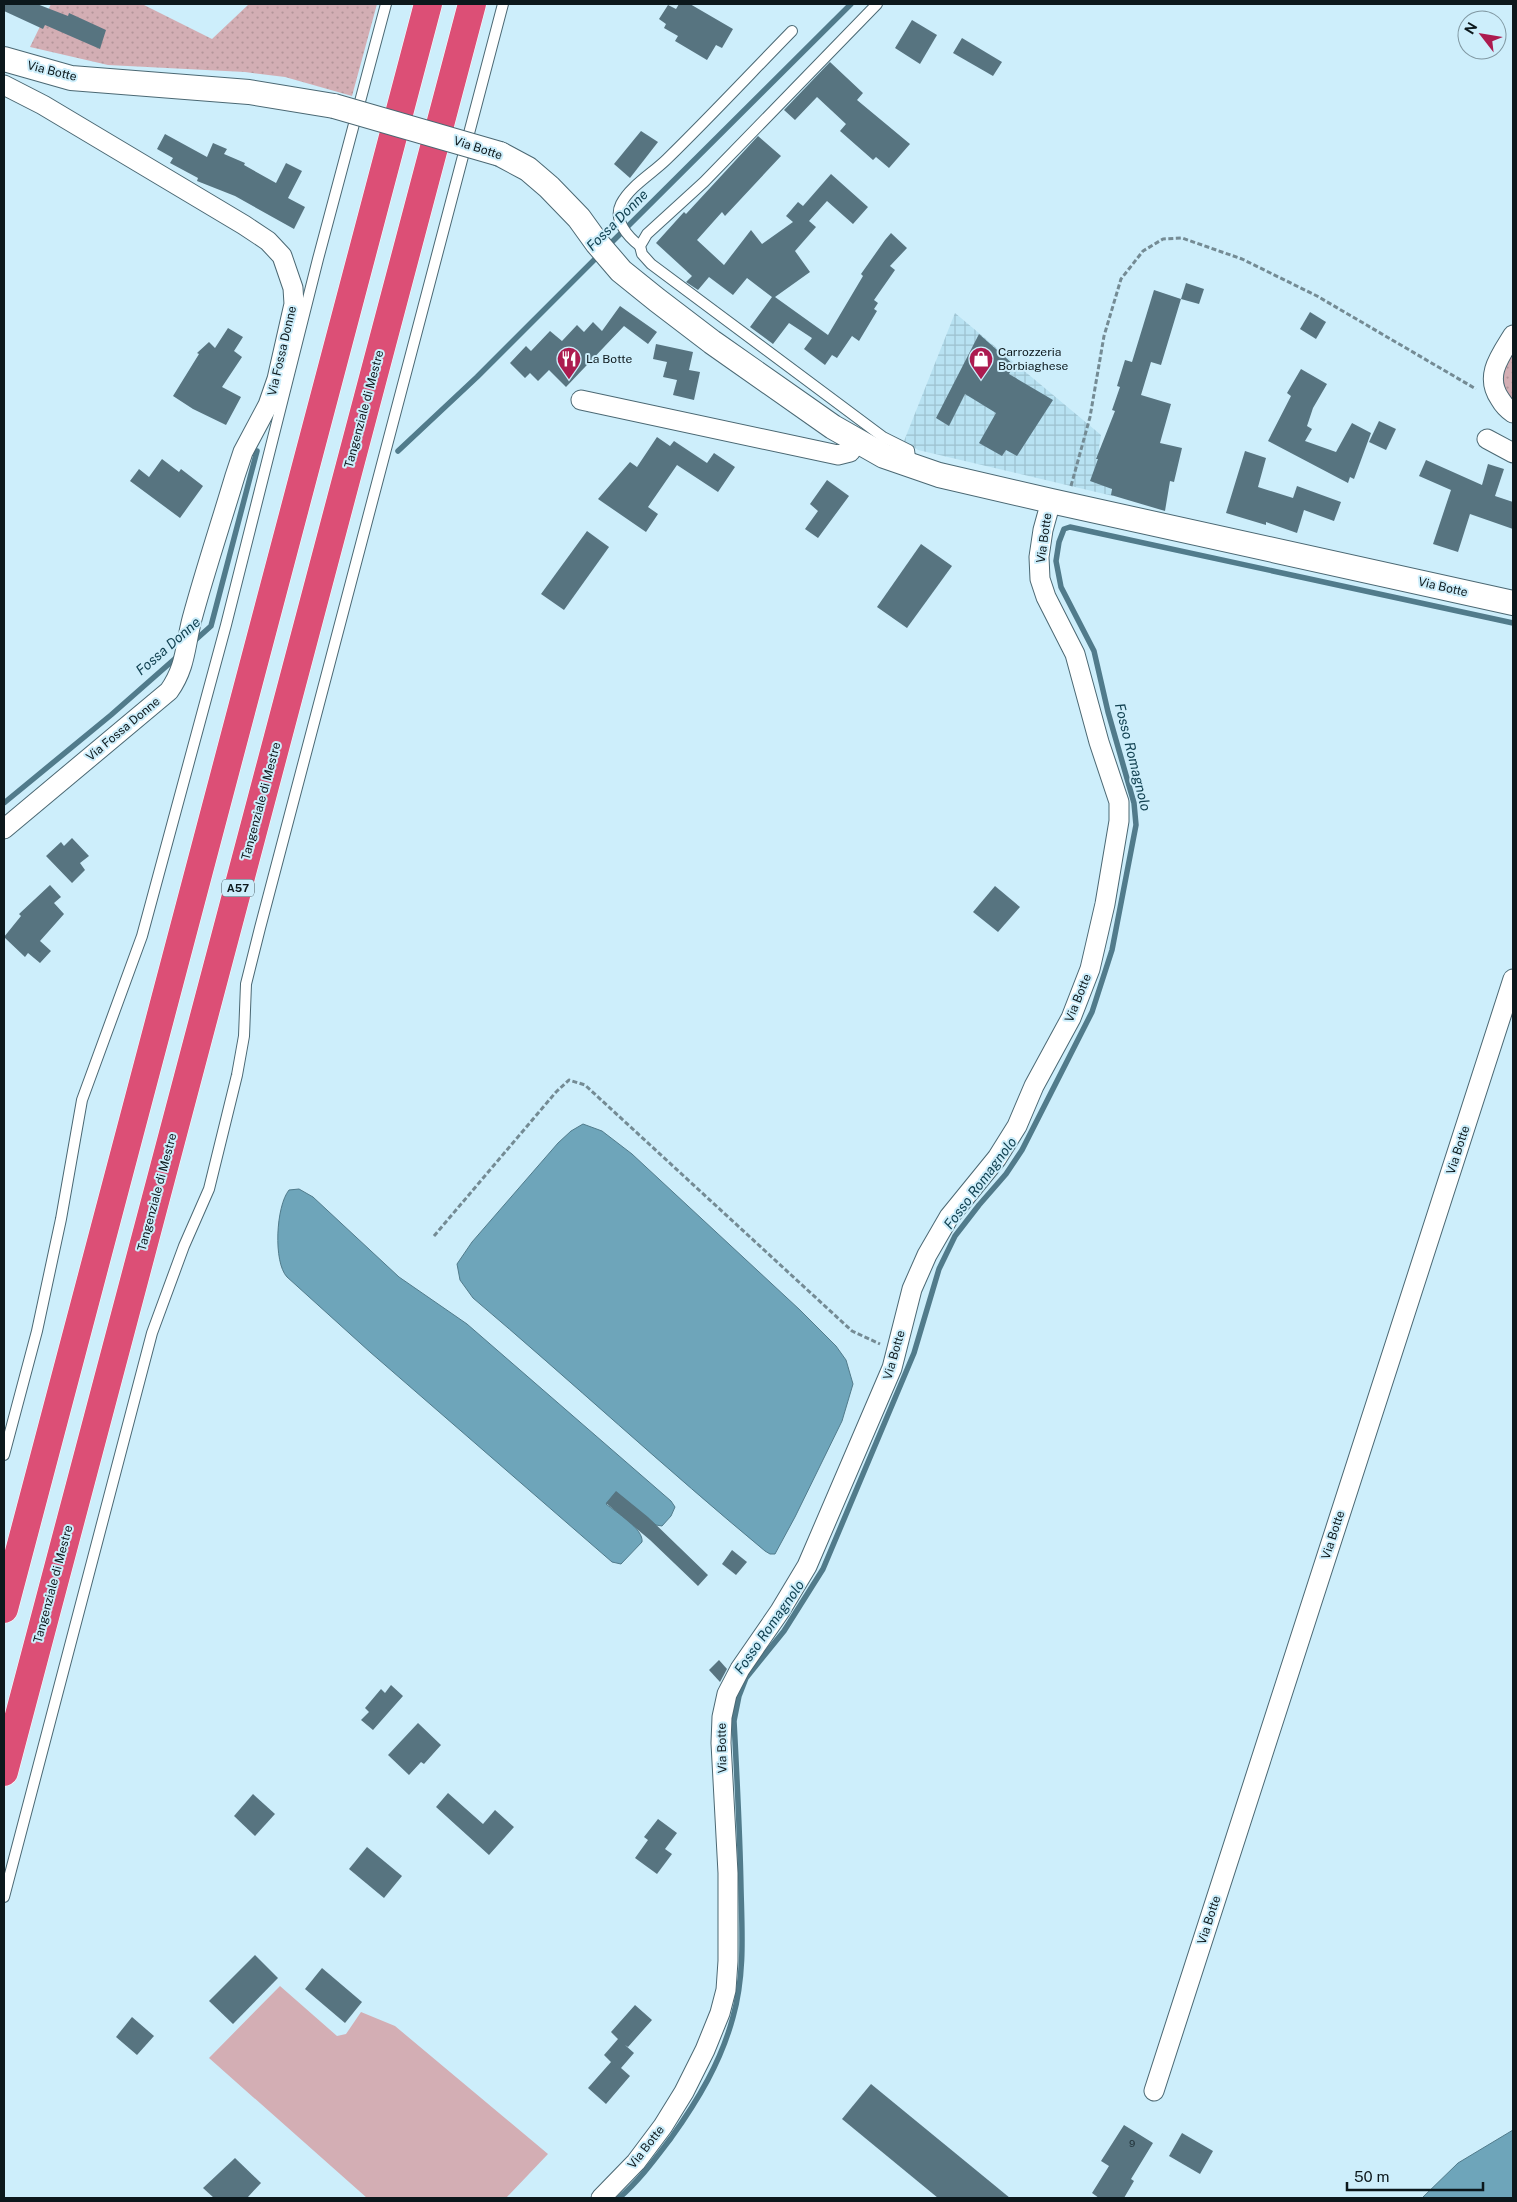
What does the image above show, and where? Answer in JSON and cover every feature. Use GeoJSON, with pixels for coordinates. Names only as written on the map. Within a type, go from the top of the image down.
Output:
{"type":"FeatureCollection","features":[{"type":"Feature","properties":{"kind":"highway"},"geometry":{"type":"LineString","coordinates":[[4,1608],[428,4]]}},
{"type":"Feature","properties":{"kind":"highway","name":"Tangenziale di Mestre"},"geometry":{"type":"LineString","coordinates":[[4,1772],[472,4]]}},
{"type":"Feature","properties":{"kind":"street","name":"Via Botte"},"geometry":{"type":"LineString","coordinates":[[4,58],[71,78],[249,92],[334,106],[500,154],[528,168],[549,187],[579,218],[604,252],[657,300],[712,342],[857,442],[884,456],[911,466],[1058,502],[1513,603]]}},
{"type":"Feature","properties":{"kind":"street","name":"Via Fossa Donne"},"geometry":{"type":"LineString","coordinates":[[4,85],[43,104],[268,241],[282,256],[290,274],[294,304],[277,379],[268,405],[243,452],[192,620],[184,665],[169,691],[4,829]]}},
{"type":"Feature","properties":{"kind":"street"},"geometry":{"type":"LineString","coordinates":[[1513,335],[1492,373],[1494,391],[1507,409],[1513,413]]}},
{"type":"Feature","properties":{"kind":"street"},"geometry":{"type":"LineString","coordinates":[[581,400],[838,455],[850,452],[857,442]]}},
{"type":"Feature","properties":{"kind":"street"},"geometry":{"type":"LineString","coordinates":[[1486,439],[1513,453]]}},
{"type":"Feature","properties":{"kind":"street","name":"Via Botte"},"geometry":{"type":"LineString","coordinates":[[601,2198],[636,2162],[663,2126],[684,2092],[705,2050],[720,2013],[726,1990],[728,1961],[728,1873],[721,1743],[722,1717],[727,1694],[740,1669],[780,1612],[807,1566],[892,1368],[912,1289],[927,1255],[949,1217],[997,1158],[1017,1126],[1034,1086],[1072,1018],[1090,969],[1105,904],[1119,821],[1119,802],[1099,742],[1075,654],[1046,597],[1040,579],[1039,557],[1043,530],[1058,502]]}},
{"type":"Feature","properties":{"kind":"street","name":"Via Botte"},"geometry":{"type":"LineString","coordinates":[[1154,2092],[1513,979]]}},
{"type":"Feature","properties":{"kind":"lane"},"geometry":{"type":"LineString","coordinates":[[4,1455],[37,1332],[61,1219],[82,1100],[142,936],[226,625],[318,259],[386,4]]}},
{"type":"Feature","properties":{"kind":"lane"},"geometry":{"type":"LineString","coordinates":[[4,1897],[152,1333],[184,1246],[208,1189],[237,1075],[244,1036],[246,984],[503,4]]}},
{"type":"Feature","properties":{"kind":"lane"},"geometry":{"type":"LineString","coordinates":[[640,246],[647,234],[704,182],[877,4]]}},
{"type":"Feature","properties":{"kind":"lane"},"geometry":{"type":"LineString","coordinates":[[792,31],[666,160],[628,194],[621,204],[619,220],[629,238],[640,246],[642,254],[659,270],[883,437],[909,450],[911,466]]}},
{"type":"Feature","properties":{"kind":"path"},"geometry":{"type":"LineString","coordinates":[[1058,502],[1090,417],[1104,336],[1121,279],[1143,251],[1162,239],[1182,238],[1242,259],[1317,296],[1478,391]]}},
{"type":"Feature","properties":{"kind":"path"},"geometry":{"type":"LineString","coordinates":[[434,1236],[556,1092],[569,1080],[585,1085],[852,1331],[874,1343],[898,1348]]}},
{"type":"Feature","properties":{"kind":"shaded area"},"geometry":{"type":"Polygon","coordinates":[[[51,4],[142,4],[212,39],[249,4],[377,4],[352,96],[285,77],[245,72],[108,65],[30,47],[51,4]]]}},
{"type":"Feature","properties":{"kind":"shaded area"},"geometry":{"type":"Polygon","coordinates":[[[955,313],[1101,435],[1099,447],[1113,496],[918,450],[904,441],[955,313]]]}},
{"type":"Feature","properties":{"kind":"shaded area"},"geometry":{"type":"Polygon","coordinates":[[[1513,346],[1513,402],[1492,390],[1513,346]]]}},
{"type":"Feature","properties":{"kind":"shaded area"},"geometry":{"type":"Polygon","coordinates":[[[583,1124],[602,1131],[632,1154],[800,1310],[836,1346],[846,1360],[853,1384],[842,1421],[775,1554],[765,1551],[691,1489],[473,1298],[460,1280],[457,1264],[472,1242],[558,1143],[571,1131],[583,1124]]]}},
{"type":"Feature","properties":{"kind":"shaded area"},"geometry":{"type":"Polygon","coordinates":[[[299,1189],[313,1197],[399,1277],[467,1324],[671,1501],[675,1507],[671,1516],[662,1526],[656,1525],[616,1492],[606,1504],[634,1526],[639,1532],[642,1542],[621,1564],[612,1562],[370,1352],[287,1277],[283,1270],[278,1247],[279,1221],[281,1208],[289,1190],[299,1189]]]}},
{"type":"Feature","properties":{"kind":"shaded area"},"geometry":{"type":"Polygon","coordinates":[[[280,1986],[337,2036],[346,2034],[361,2012],[395,2026],[548,2154],[506,2198],[367,2198],[209,2058],[280,1986]]]}},
{"type":"Feature","properties":{"kind":"shaded area"},"geometry":{"type":"Polygon","coordinates":[[[1513,2130],[1513,2198],[1422,2198],[1458,2163],[1513,2130]]]}},
{"type":"Feature","properties":{"kind":"building"},"geometry":{"type":"Polygon","coordinates":[[[4,4],[37,4],[68,16],[69,13],[106,30],[100,49],[45,25],[43,29],[4,11],[4,4]]]}},
{"type":"Feature","properties":{"kind":"building"},"geometry":{"type":"Polygon","coordinates":[[[679,4],[690,4],[733,29],[722,48],[716,45],[707,60],[675,41],[678,36],[664,28],[666,24],[659,19],[668,5],[676,9],[679,4]]]}},
{"type":"Feature","properties":{"kind":"building"},"geometry":{"type":"Polygon","coordinates":[[[912,20],[937,35],[920,64],[895,48],[912,20]]]}},
{"type":"Feature","properties":{"kind":"building"},"geometry":{"type":"Polygon","coordinates":[[[962,38],[1002,62],[993,76],[953,53],[962,38]]]}},
{"type":"Feature","properties":{"kind":"building"},"geometry":{"type":"Polygon","coordinates":[[[830,62],[863,93],[857,100],[910,144],[889,168],[876,157],[873,160],[840,131],[846,124],[817,97],[795,120],[784,110],[830,62]]]}},
{"type":"Feature","properties":{"kind":"building"},"geometry":{"type":"Polygon","coordinates":[[[641,131],[658,142],[630,178],[614,164],[641,131]]]}},
{"type":"Feature","properties":{"kind":"building"},"geometry":{"type":"Polygon","coordinates":[[[165,134],[207,157],[213,143],[227,149],[224,154],[245,163],[244,165],[276,183],[286,163],[302,171],[288,198],[305,207],[294,229],[235,196],[197,181],[198,178],[170,163],[173,158],[157,149],[165,134]]]}},
{"type":"Feature","properties":{"kind":"building"},"geometry":{"type":"Polygon","coordinates":[[[758,136],[781,156],[725,216],[722,212],[697,240],[724,265],[751,230],[762,244],[793,222],[786,216],[798,202],[803,206],[831,174],[868,207],[853,224],[827,201],[809,221],[816,227],[795,251],[810,272],[775,297],[828,335],[863,276],[861,274],[891,233],[907,248],[890,266],[895,270],[874,300],[878,303],[874,309],[877,311],[859,341],[852,336],[837,358],[832,355],[825,365],[804,349],[812,338],[789,323],[773,344],[750,327],[772,297],[747,278],[733,295],[709,277],[698,290],[686,282],[692,276],[656,243],[684,212],[686,214],[758,136]]]}},
{"type":"Feature","properties":{"kind":"building"},"geometry":{"type":"Polygon","coordinates":[[[1186,283],[1204,289],[1199,304],[1181,299],[1186,283]]]}},
{"type":"Feature","properties":{"kind":"building"},"geometry":{"type":"Polygon","coordinates":[[[1154,290],[1181,299],[1161,365],[1151,362],[1141,395],[1171,404],[1160,443],[1182,448],[1174,482],[1170,481],[1165,511],[1111,495],[1112,489],[1090,481],[1098,459],[1096,459],[1115,411],[1112,410],[1120,387],[1117,386],[1125,360],[1132,362],[1154,290]]]}},
{"type":"Feature","properties":{"kind":"building"},"geometry":{"type":"Polygon","coordinates":[[[620,306],[657,332],[648,344],[624,326],[566,387],[549,370],[538,381],[530,373],[525,378],[510,363],[526,346],[531,351],[550,331],[562,341],[577,325],[584,332],[593,322],[602,331],[620,306]]]}},
{"type":"Feature","properties":{"kind":"building"},"geometry":{"type":"Polygon","coordinates":[[[1310,312],[1326,322],[1316,339],[1300,329],[1310,312]]]}},
{"type":"Feature","properties":{"kind":"building"},"geometry":{"type":"Polygon","coordinates":[[[228,328],[243,337],[234,351],[242,357],[222,387],[241,397],[226,425],[193,409],[173,396],[199,354],[197,353],[209,342],[215,348],[228,328]]]}},
{"type":"Feature","properties":{"kind":"building"},"geometry":{"type":"Polygon","coordinates":[[[979,334],[1014,365],[1009,374],[1053,400],[1017,456],[1006,450],[1002,456],[979,443],[996,413],[965,394],[949,426],[936,418],[979,334]]]}},
{"type":"Feature","properties":{"kind":"building"},"geometry":{"type":"Polygon","coordinates":[[[656,344],[693,352],[689,370],[700,372],[694,400],[673,395],[677,380],[663,377],[667,362],[653,359],[656,344]]]}},
{"type":"Feature","properties":{"kind":"building"},"geometry":{"type":"Polygon","coordinates":[[[1301,369],[1327,384],[1313,408],[1307,426],[1312,429],[1305,441],[1336,452],[1352,423],[1371,433],[1354,479],[1350,477],[1348,483],[1268,441],[1291,396],[1287,393],[1301,369]]]}},
{"type":"Feature","properties":{"kind":"building"},"geometry":{"type":"Polygon","coordinates":[[[1379,421],[1396,429],[1386,450],[1369,442],[1379,421]]]}},
{"type":"Feature","properties":{"kind":"building"},"geometry":{"type":"Polygon","coordinates":[[[657,437],[670,446],[674,441],[707,463],[714,453],[735,467],[718,492],[677,465],[648,507],[658,514],[646,532],[598,499],[630,462],[637,467],[657,437]]]}},
{"type":"Feature","properties":{"kind":"building"},"geometry":{"type":"Polygon","coordinates":[[[1245,451],[1266,458],[1258,487],[1293,498],[1297,486],[1341,502],[1334,521],[1304,510],[1297,533],[1266,522],[1266,525],[1226,513],[1245,451]]]}},
{"type":"Feature","properties":{"kind":"building"},"geometry":{"type":"Polygon","coordinates":[[[162,459],[179,472],[181,469],[203,486],[180,518],[130,481],[139,469],[149,477],[162,459]]]}},
{"type":"Feature","properties":{"kind":"building"},"geometry":{"type":"Polygon","coordinates":[[[1426,460],[1482,485],[1488,464],[1504,469],[1495,496],[1513,502],[1513,529],[1470,514],[1458,552],[1433,544],[1451,490],[1419,476],[1426,460]]]}},
{"type":"Feature","properties":{"kind":"building"},"geometry":{"type":"Polygon","coordinates":[[[827,480],[849,496],[818,538],[805,529],[818,511],[810,504],[827,480]]]}},
{"type":"Feature","properties":{"kind":"building"},"geometry":{"type":"Polygon","coordinates":[[[587,531],[609,547],[564,610],[541,594],[587,531]]]}},
{"type":"Feature","properties":{"kind":"building"},"geometry":{"type":"Polygon","coordinates":[[[921,544],[952,566],[907,628],[877,607],[921,544]]]}},
{"type":"Feature","properties":{"kind":"building"},"geometry":{"type":"Polygon","coordinates":[[[72,838],[89,856],[80,863],[85,870],[72,883],[46,856],[61,842],[64,846],[72,838]]]}},
{"type":"Feature","properties":{"kind":"building"},"geometry":{"type":"Polygon","coordinates":[[[50,885],[61,897],[54,903],[64,914],[40,941],[51,951],[40,963],[28,953],[25,957],[4,937],[21,916],[19,914],[50,885]]]}},
{"type":"Feature","properties":{"kind":"building"},"geometry":{"type":"Polygon","coordinates":[[[995,886],[1020,907],[998,932],[973,912],[995,886]]]}},
{"type":"Feature","properties":{"kind":"building"},"geometry":{"type":"Polygon","coordinates":[[[616,1491],[648,1517],[708,1575],[698,1586],[650,1540],[606,1503],[616,1491]]]}},
{"type":"Feature","properties":{"kind":"building"},"geometry":{"type":"Polygon","coordinates":[[[732,1550],[747,1562],[736,1575],[722,1564],[732,1550]]]}},
{"type":"Feature","properties":{"kind":"building"},"geometry":{"type":"Polygon","coordinates":[[[719,1660],[727,1669],[720,1682],[709,1670],[719,1660]]]}},
{"type":"Feature","properties":{"kind":"building"},"geometry":{"type":"Polygon","coordinates":[[[391,1685],[403,1696],[373,1730],[361,1720],[369,1712],[365,1708],[381,1689],[385,1693],[391,1685]]]}},
{"type":"Feature","properties":{"kind":"building"},"geometry":{"type":"Polygon","coordinates":[[[418,1723],[441,1745],[424,1764],[421,1762],[409,1775],[388,1755],[418,1723]]]}},
{"type":"Feature","properties":{"kind":"building"},"geometry":{"type":"Polygon","coordinates":[[[448,1793],[483,1824],[495,1810],[514,1827],[489,1855],[436,1807],[448,1793]]]}},
{"type":"Feature","properties":{"kind":"building"},"geometry":{"type":"Polygon","coordinates":[[[253,1794],[275,1814],[255,1836],[234,1816],[253,1794]]]}},
{"type":"Feature","properties":{"kind":"building"},"geometry":{"type":"Polygon","coordinates":[[[658,1819],[677,1833],[665,1849],[672,1854],[657,1874],[635,1858],[648,1840],[644,1837],[658,1819]]]}},
{"type":"Feature","properties":{"kind":"building"},"geometry":{"type":"Polygon","coordinates":[[[367,1847],[402,1876],[384,1898],[349,1869],[367,1847]]]}},
{"type":"Feature","properties":{"kind":"building"},"geometry":{"type":"Polygon","coordinates":[[[255,1955],[278,1978],[233,2024],[209,2001],[255,1955]]]}},
{"type":"Feature","properties":{"kind":"building"},"geometry":{"type":"Polygon","coordinates":[[[322,1968],[362,2002],[345,2023],[305,1989],[322,1968]]]}},
{"type":"Feature","properties":{"kind":"building"},"geometry":{"type":"Polygon","coordinates":[[[635,2005],[652,2020],[628,2047],[625,2045],[634,2053],[621,2068],[630,2076],[606,2104],[588,2088],[611,2062],[604,2055],[618,2039],[611,2032],[635,2005]]]}},
{"type":"Feature","properties":{"kind":"building"},"geometry":{"type":"Polygon","coordinates":[[[132,2017],[154,2036],[137,2055],[116,2037],[132,2017]]]}},
{"type":"Feature","properties":{"kind":"building"},"geometry":{"type":"Polygon","coordinates":[[[871,2084],[1010,2198],[938,2198],[842,2119],[871,2084]]]}},
{"type":"Feature","properties":{"kind":"building"},"geometry":{"type":"Polygon","coordinates":[[[1124,2125],[1153,2143],[1131,2179],[1134,2181],[1124,2198],[1099,2198],[1092,2193],[1109,2166],[1101,2161],[1124,2125]]]}},
{"type":"Feature","properties":{"kind":"building"},"geometry":{"type":"Polygon","coordinates":[[[1182,2133],[1213,2151],[1200,2174],[1169,2156],[1182,2133]]]}},
{"type":"Feature","properties":{"kind":"building"},"geometry":{"type":"Polygon","coordinates":[[[235,2158],[261,2183],[247,2198],[214,2198],[203,2188],[235,2158]]]}},
{"type":"Feature","properties":{"kind":"waterway","name":"Fossa Donne"},"geometry":{"type":"LineString","coordinates":[[607,247],[851,4]]}},
{"type":"Feature","properties":{"kind":"waterway","name":"Fossa Donne"},"geometry":{"type":"LineString","coordinates":[[398,451],[477,377],[599,255]]}},
{"type":"Feature","properties":{"kind":"waterway","name":"Fossa Donne"},"geometry":{"type":"LineString","coordinates":[[192,643],[211,626],[257,451]]}},
{"type":"Feature","properties":{"kind":"waterway","name":"Fosso Romagnolo"},"geometry":{"type":"LineString","coordinates":[[619,2198],[653,2162],[671,2138],[708,2080],[728,2034],[737,2001],[742,1937],[734,1721],[739,1696],[746,1678],[784,1631],[823,1569],[914,1353],[939,1269],[955,1236],[1006,1174],[1022,1150],[1092,1012],[1112,950],[1136,825],[1134,803],[1108,712],[1094,651],[1061,587],[1056,561],[1059,542],[1064,529],[1070,527],[1513,623]]}},
{"type":"Feature","properties":{"kind":"waterway","name":"Fossa Donne"},"geometry":{"type":"LineString","coordinates":[[4,803],[111,715],[178,656]]}},
{"type":"Feature","properties":{"kind":"place","name":"La Botte"},"geometry":{"type":"Point","coordinates":[569,380]}},
{"type":"Feature","properties":{"kind":"place","name":"Carrozzeria Borbiaghese"},"geometry":{"type":"Point","coordinates":[981,380]}}]}
